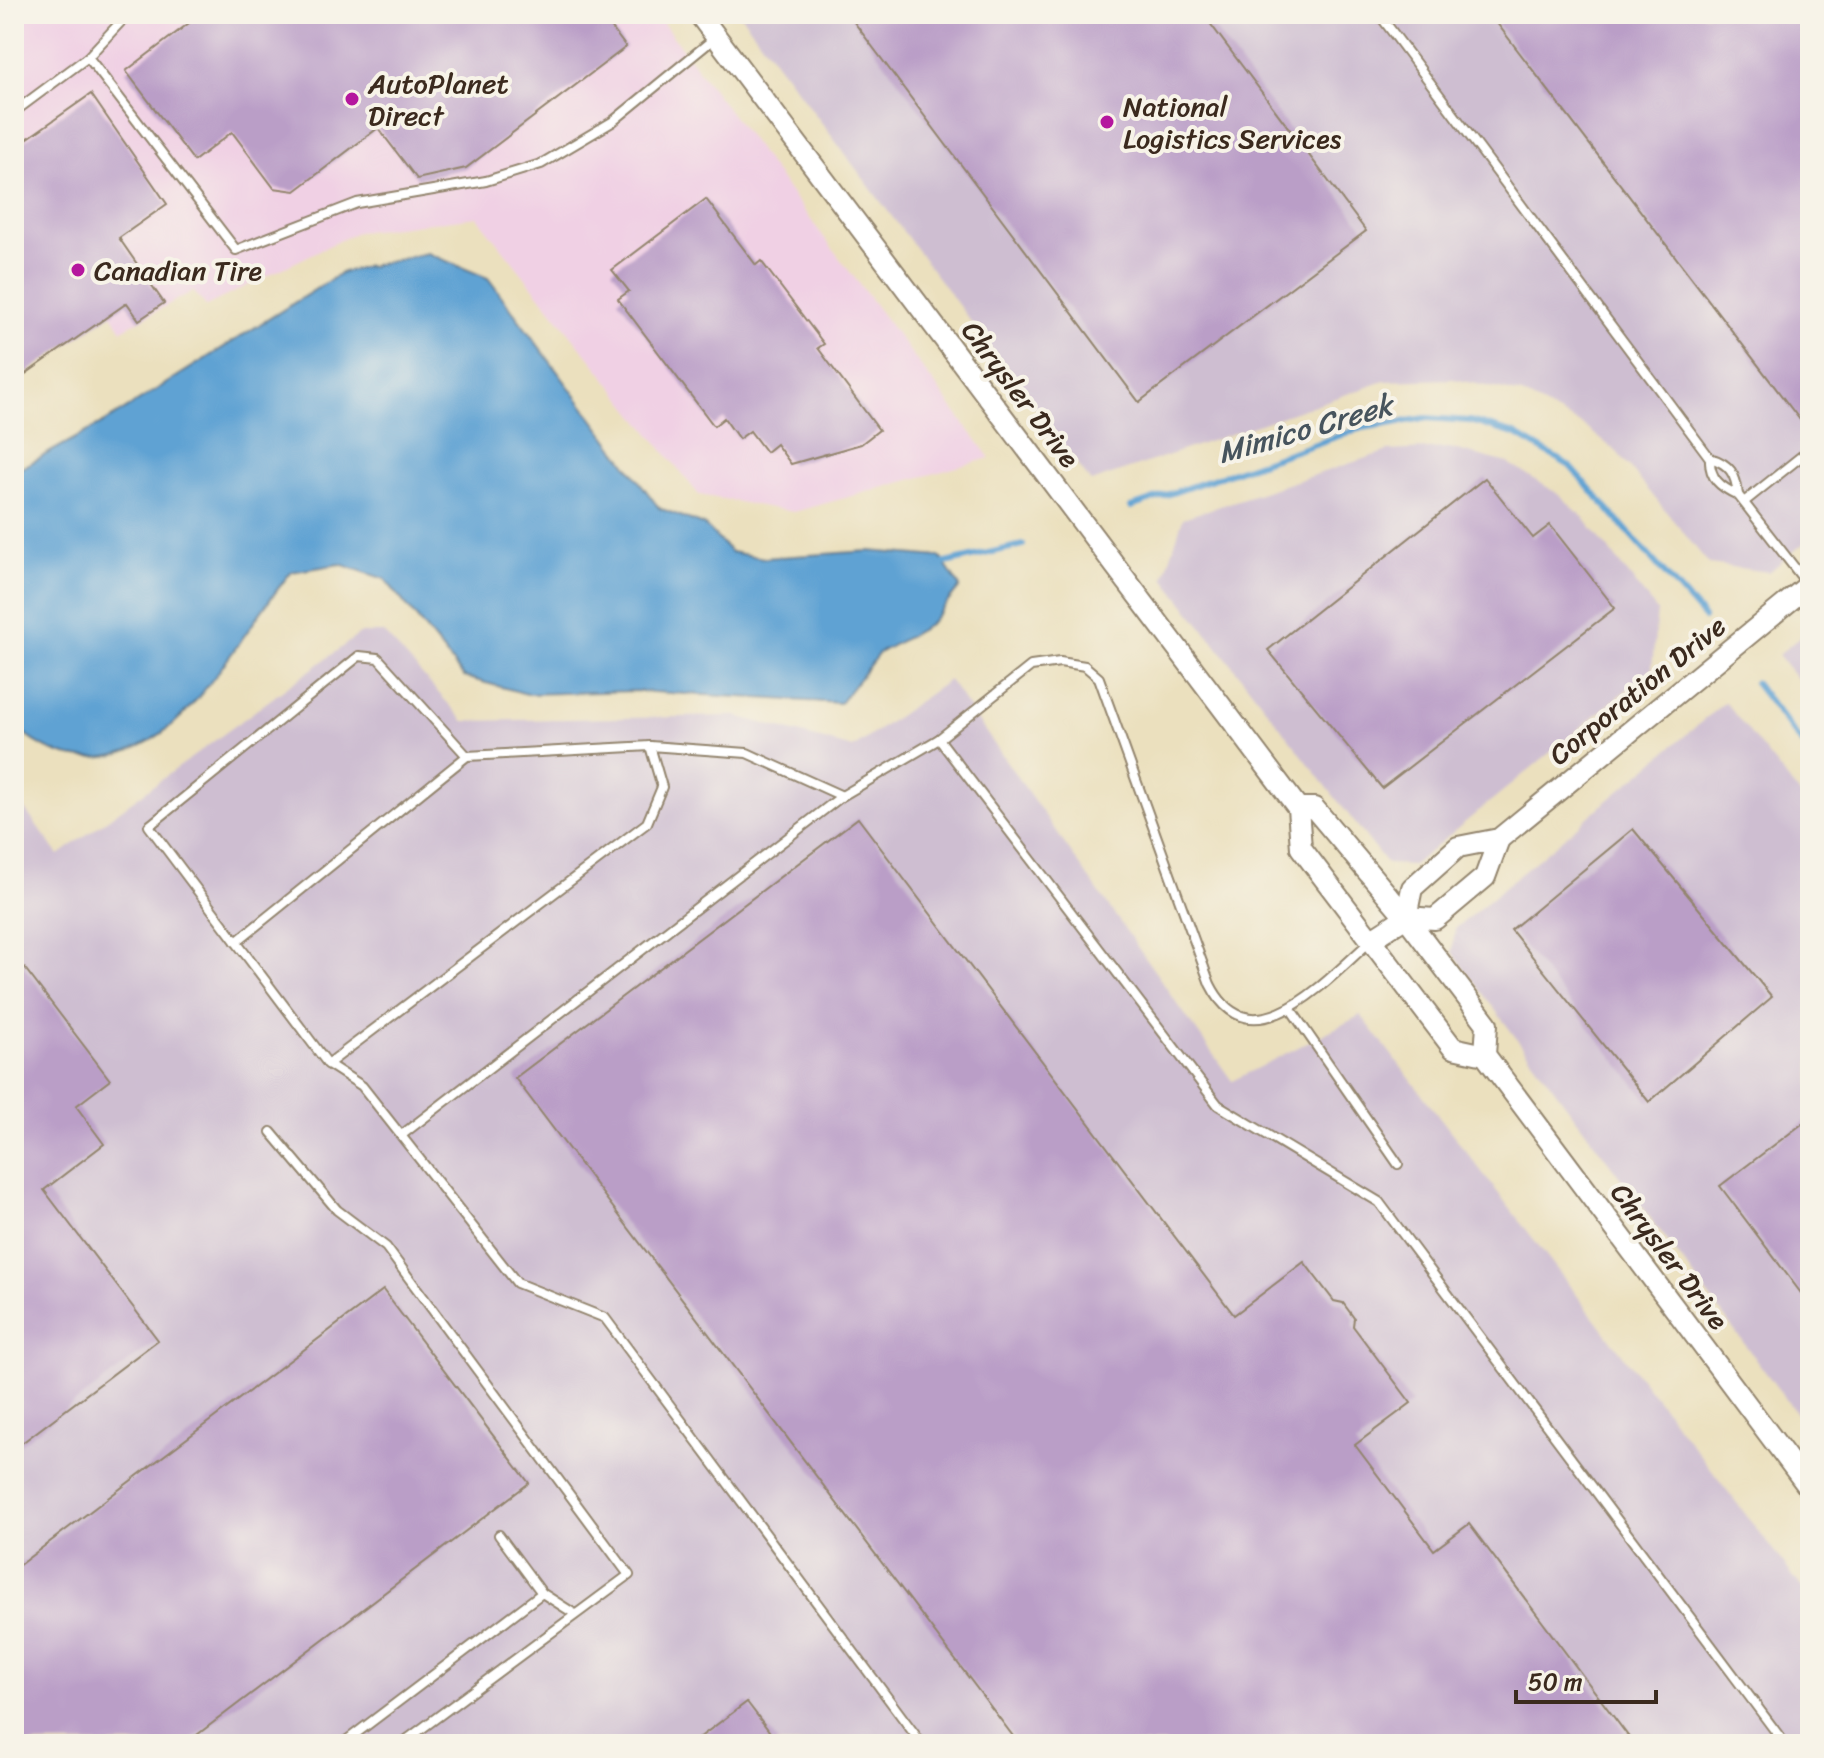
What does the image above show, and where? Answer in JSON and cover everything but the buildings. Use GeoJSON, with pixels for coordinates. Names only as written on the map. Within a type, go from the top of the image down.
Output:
{"type":"FeatureCollection","features":[{"type":"Feature","properties":{"kind":"street","name":"Chrysler Drive"},"geometry":{"type":"LineString","coordinates":[[699,14],[1298,808],[1314,808],[1406,917],[1487,1024],[1485,1055],[1810,1489]]}},
{"type":"Feature","properties":{"kind":"street","name":"Corporation Drive"},"geometry":{"type":"LineString","coordinates":[[1406,917],[1412,888],[1458,847],[1499,839],[1809,584]]}},
{"type":"Feature","properties":{"kind":"street"},"geometry":{"type":"LineString","coordinates":[[1298,808],[1301,848],[1453,1048],[1485,1055]]}},
{"type":"Feature","properties":{"kind":"street"},"geometry":{"type":"LineString","coordinates":[[1372,939],[1406,917],[1435,919],[1485,877],[1499,839]]}},
{"type":"Feature","properties":{"kind":"lane"},"geometry":{"type":"LineString","coordinates":[[14,112],[88,57],[114,18],[128,14]]}},
{"type":"Feature","properties":{"kind":"lane"},"geometry":{"type":"LineString","coordinates":[[1379,14],[1710,458],[1711,473],[1722,488],[1741,498],[1809,584]]}},
{"type":"Feature","properties":{"kind":"lane"},"geometry":{"type":"LineString","coordinates":[[88,57],[236,250],[298,223],[357,203],[486,181],[541,164],[612,122],[716,37]]}},
{"type":"Feature","properties":{"kind":"lane"},"geometry":{"type":"LineString","coordinates":[[1741,498],[1808,451]]}},
{"type":"Feature","properties":{"kind":"lane"},"geometry":{"type":"LineString","coordinates":[[1710,458],[1725,462],[1736,477],[1741,498]]}},
{"type":"Feature","properties":{"kind":"lane"},"geometry":{"type":"LineString","coordinates":[[467,756],[378,658],[359,656],[149,826],[328,1064],[362,1086],[403,1134],[517,1283],[605,1318],[922,1744]]}},
{"type":"Feature","properties":{"kind":"lane"},"geometry":{"type":"LineString","coordinates":[[403,1134],[842,796],[939,739],[1031,666],[1060,662],[1085,666],[1099,678],[1216,996],[1231,1011],[1256,1019],[1290,1008],[1372,939]]}},
{"type":"Feature","properties":{"kind":"lane"},"geometry":{"type":"LineString","coordinates":[[939,739],[1218,1105],[1379,1202],[1785,1744]]}},
{"type":"Feature","properties":{"kind":"lane"},"geometry":{"type":"LineString","coordinates":[[236,942],[467,756],[650,746],[747,753],[842,796]]}},
{"type":"Feature","properties":{"kind":"lane"},"geometry":{"type":"LineString","coordinates":[[328,1064],[647,823],[662,787],[650,746]]}},
{"type":"Feature","properties":{"kind":"lane"},"geometry":{"type":"LineString","coordinates":[[1290,1008],[1398,1164]]}},
{"type":"Feature","properties":{"kind":"lane"},"geometry":{"type":"LineString","coordinates":[[271,1132],[337,1210],[386,1247],[629,1575],[401,1744]]}},
{"type":"Feature","properties":{"kind":"lane"},"geometry":{"type":"LineString","coordinates":[[499,1535],[542,1593],[575,1614]]}},
{"type":"Feature","properties":{"kind":"lane"},"geometry":{"type":"LineString","coordinates":[[342,1744],[542,1593]]}},
{"type":"Feature","properties":{"kind":"shaded area"},"geometry":{"type":"Polygon","coordinates":[[[14,14],[656,14],[990,458],[794,512],[699,495],[477,217],[357,232],[206,306],[193,291],[122,330],[110,311],[14,378],[14,14]]]}},
{"type":"Feature","properties":{"kind":"shaded area"},"geometry":{"type":"Polygon","coordinates":[[[740,14],[1810,14],[1810,538],[1769,572],[1709,564],[1617,452],[1584,426],[1522,394],[1454,379],[1385,381],[1091,482],[740,14]]]}},
{"type":"Feature","properties":{"kind":"shaded area"},"geometry":{"type":"Polygon","coordinates":[[[1449,448],[1508,463],[1560,495],[1584,518],[1657,611],[1652,669],[1413,865],[1387,864],[1164,578],[1183,518],[1388,451],[1449,448]]]}},
{"type":"Feature","properties":{"kind":"shaded area"},"geometry":{"type":"Polygon","coordinates":[[[1810,629],[1810,694],[1778,655],[1810,629]]]}},
{"type":"Feature","properties":{"kind":"shaded area"},"geometry":{"type":"Polygon","coordinates":[[[361,633],[384,633],[464,721],[736,716],[853,748],[949,680],[1232,1081],[1361,1015],[1810,1598],[1810,1744],[14,1744],[14,795],[59,855],[361,633]]]}},
{"type":"Feature","properties":{"kind":"shaded area"},"geometry":{"type":"Polygon","coordinates":[[[1725,702],[1810,807],[1810,1432],[1452,952],[1455,929],[1725,702]]]}},
{"type":"Feature","properties":{"kind":"water"},"geometry":{"type":"Polygon","coordinates":[[[427,253],[488,278],[659,508],[704,525],[731,552],[764,558],[869,551],[940,557],[960,587],[929,625],[879,653],[840,703],[636,691],[527,694],[464,677],[385,579],[340,564],[291,572],[191,706],[151,740],[105,757],[81,758],[58,753],[35,742],[14,724],[14,472],[105,422],[343,272],[427,253]]]}},
{"type":"Feature","properties":{"kind":"waterway","name":"Mimico Creek"},"geometry":{"type":"LineString","coordinates":[[1131,507],[1362,428],[1426,418],[1470,421],[1515,434],[1570,466],[1704,618]]}},
{"type":"Feature","properties":{"kind":"waterway","name":"Mimico Creek"},"geometry":{"type":"LineString","coordinates":[[937,565],[1023,545]]}},
{"type":"Feature","properties":{"kind":"waterway","name":"Mimico Creek"},"geometry":{"type":"LineString","coordinates":[[1755,683],[1810,753]]}},
{"type":"Feature","properties":{"kind":"place","name":"AutoPlanet Direct"},"geometry":{"type":"Point","coordinates":[352,99]}},
{"type":"Feature","properties":{"kind":"place","name":"National Logistics Services"},"geometry":{"type":"Point","coordinates":[1107,122]}},
{"type":"Feature","properties":{"kind":"place","name":"Canadian Tire"},"geometry":{"type":"Point","coordinates":[78,270]}}]}
